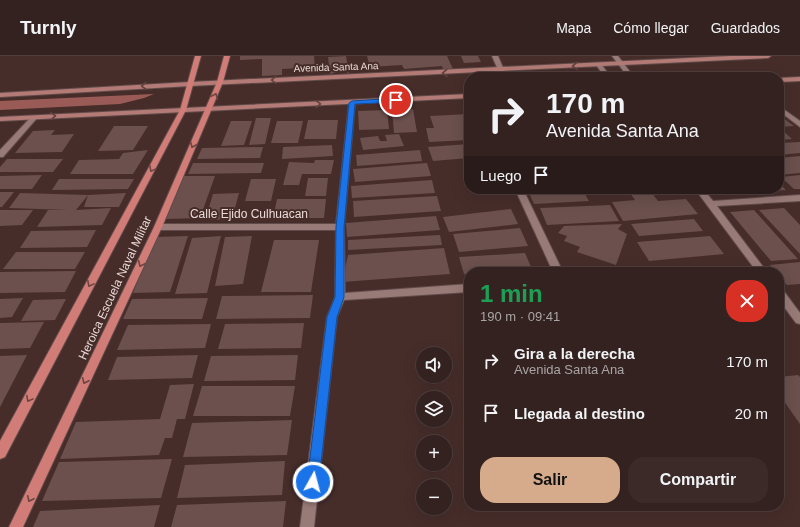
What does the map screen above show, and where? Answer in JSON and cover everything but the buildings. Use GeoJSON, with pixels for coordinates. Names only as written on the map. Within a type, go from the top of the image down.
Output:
{"type":"FeatureCollection","features":[{"type":"Feature","properties":{"kind":"main road","name":"Heroica Escuela Naval Militar"},"geometry":{"type":"LineString","coordinates":[[0,453],[183,110],[198,56]]}},
{"type":"Feature","properties":{"kind":"main road","name":"Heroica Escuela Naval Militar"},"geometry":{"type":"LineString","coordinates":[[16,527],[158,227],[220,82],[227,56]]}},
{"type":"Feature","properties":{"kind":"main road","name":"Avenida Santa Ana"},"geometry":{"type":"LineString","coordinates":[[0,95],[220,82],[502,70],[768,56]]}},
{"type":"Feature","properties":{"kind":"main road"},"geometry":{"type":"LineString","coordinates":[[784,80],[800,79]]}},
{"type":"Feature","properties":{"kind":"main road"},"geometry":{"type":"LineString","coordinates":[[0,119],[352,103],[464,96]]}},
{"type":"Feature","properties":{"kind":"street"},"geometry":{"type":"LineString","coordinates":[[496,56],[502,70]]}},
{"type":"Feature","properties":{"kind":"street"},"geometry":{"type":"LineString","coordinates":[[614,56],[627,72]]}},
{"type":"Feature","properties":{"kind":"street"},"geometry":{"type":"LineString","coordinates":[[599,65],[604,72]]}},
{"type":"Feature","properties":{"kind":"street"},"geometry":{"type":"LineString","coordinates":[[308,527],[332,317],[340,297],[340,227],[352,103]]}},
{"type":"Feature","properties":{"kind":"street"},"geometry":{"type":"LineString","coordinates":[[784,112],[800,125]]}},
{"type":"Feature","properties":{"kind":"street"},"geometry":{"type":"LineString","coordinates":[[0,154],[34,117]]}},
{"type":"Feature","properties":{"kind":"street"},"geometry":{"type":"LineString","coordinates":[[521,194],[556,267]]}},
{"type":"Feature","properties":{"kind":"street"},"geometry":{"type":"LineString","coordinates":[[703,194],[759,267]]}},
{"type":"Feature","properties":{"kind":"street"},"geometry":{"type":"LineString","coordinates":[[711,204],[800,198]]}},
{"type":"Feature","properties":{"kind":"street","name":"Calle Ejido Culhuacan"},"geometry":{"type":"LineString","coordinates":[[158,227],[340,227]]}},
{"type":"Feature","properties":{"kind":"street"},"geometry":{"type":"LineString","coordinates":[[340,297],[464,288]]}},
{"type":"Feature","properties":{"kind":"street"},"geometry":{"type":"LineString","coordinates":[[784,299],[800,320]]}},
{"type":"Feature","properties":{"kind":"shaded area"},"geometry":{"type":"Polygon","coordinates":[[[154,94],[120,104],[0,110],[0,101],[154,94]]]}},
{"type":"Feature","properties":{"kind":"route"},"geometry":{"type":"LineString","coordinates":[[313,482],[332,317],[340,297],[340,227],[352,103],[396,100]]}}]}
